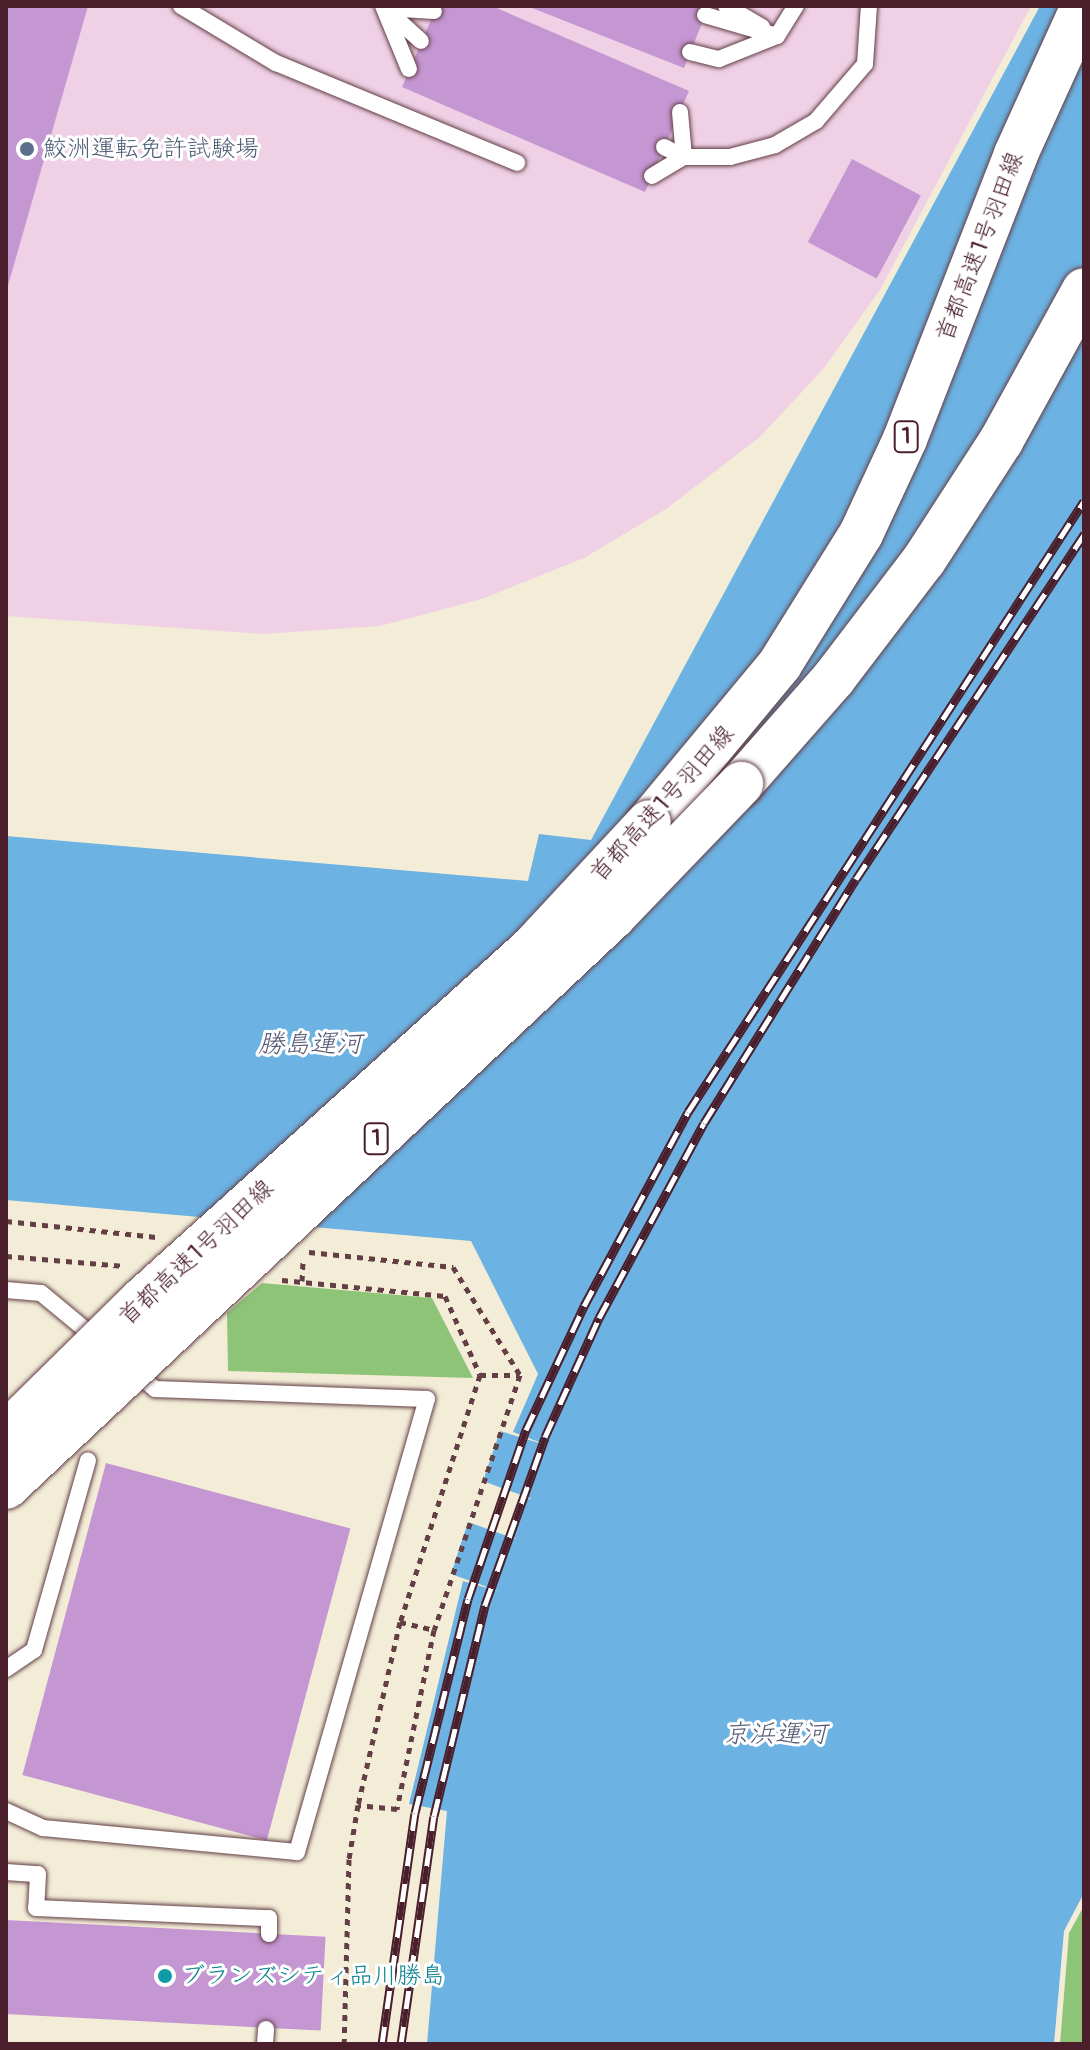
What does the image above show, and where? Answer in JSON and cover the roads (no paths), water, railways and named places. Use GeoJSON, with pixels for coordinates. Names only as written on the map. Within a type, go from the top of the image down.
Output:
{"type":"FeatureCollection","features":[{"type":"Feature","properties":{"kind":"highway","name":"首都高速1号羽田線"},"geometry":{"type":"LineString","coordinates":[[6,1434],[142,1300],[531,949],[697,769],[780,664],[861,534],[905,439],[1016,154],[1083,6]]}},
{"type":"Feature","properties":{"kind":"highway","name":"首都高速1号羽田線"},"geometry":{"type":"LineString","coordinates":[[6,1487],[700,829],[876,624],[1001,441],[1084,290]]}},
{"type":"Feature","properties":{"kind":"lane"},"geometry":{"type":"LineString","coordinates":[[181,6],[276,63],[517,163]]}},
{"type":"Feature","properties":{"kind":"lane"},"geometry":{"type":"LineString","coordinates":[[726,6],[777,36]]}},
{"type":"Feature","properties":{"kind":"lane"},"geometry":{"type":"LineString","coordinates":[[690,52],[719,59],[777,36],[796,6]]}},
{"type":"Feature","properties":{"kind":"lane"},"geometry":{"type":"LineString","coordinates":[[664,147],[684,157],[730,157],[775,145],[816,121],[865,64],[869,6]]}},
{"type":"Feature","properties":{"kind":"lane"},"geometry":{"type":"LineString","coordinates":[[385,7],[434,11]]}},
{"type":"Feature","properties":{"kind":"lane"},"geometry":{"type":"LineString","coordinates":[[385,7],[421,41]]}},
{"type":"Feature","properties":{"kind":"lane"},"geometry":{"type":"LineString","coordinates":[[385,7],[409,69]]}},
{"type":"Feature","properties":{"kind":"lane"},"geometry":{"type":"LineString","coordinates":[[705,15],[777,36]]}},
{"type":"Feature","properties":{"kind":"lane"},"geometry":{"type":"LineString","coordinates":[[680,112],[684,157]]}},
{"type":"Feature","properties":{"kind":"lane"},"geometry":{"type":"LineString","coordinates":[[652,176],[684,157]]}},
{"type":"Feature","properties":{"kind":"lane"},"geometry":{"type":"LineString","coordinates":[[6,1290],[41,1293],[155,1389],[427,1399],[297,1852],[43,1828],[6,1811]]}},
{"type":"Feature","properties":{"kind":"lane"},"geometry":{"type":"LineString","coordinates":[[6,1669],[34,1650],[88,1461]]}},
{"type":"Feature","properties":{"kind":"lane"},"geometry":{"type":"LineString","coordinates":[[6,1872],[38,1874],[36,1908],[269,1918],[269,1934]]}},
{"type":"Feature","properties":{"kind":"water","name":"京浜運河"},"geometry":{"type":"Polygon","coordinates":[[[1040,6],[1084,6],[1084,1893],[1064,1931],[1054,2044],[427,2044],[447,1811],[409,1804],[463,1581],[501,1592],[451,1574],[468,1522],[516,1539],[510,1534],[520,1498],[532,1499],[483,1481],[500,1431],[549,1446],[513,1432],[538,1374],[471,1241],[6,1200],[6,836],[528,881],[539,834],[591,840],[1040,6]]]}},
{"type":"Feature","properties":{"kind":"railway"},"geometry":{"type":"LineString","coordinates":[[382,2044],[415,1813],[468,1599],[526,1430],[584,1306],[688,1112],[1084,501]]}},
{"type":"Feature","properties":{"kind":"railway"},"geometry":{"type":"LineString","coordinates":[[401,2044],[434,1816],[485,1605],[545,1437],[599,1318],[704,1123],[856,879],[1084,534]]}},
{"type":"Feature","properties":{"kind":"place","name":"鮫洲運転免許試験場"},"geometry":{"type":"Point","coordinates":[27,149]}},
{"type":"Feature","properties":{"kind":"place","name":"ブランズシティ品川勝島"},"geometry":{"type":"Point","coordinates":[165,1976]}},
{"type":"Feature","properties":{"kind":"water label","name":"勝島運河"},"geometry":{"type":"Point","coordinates":[310,1045]}}]}
